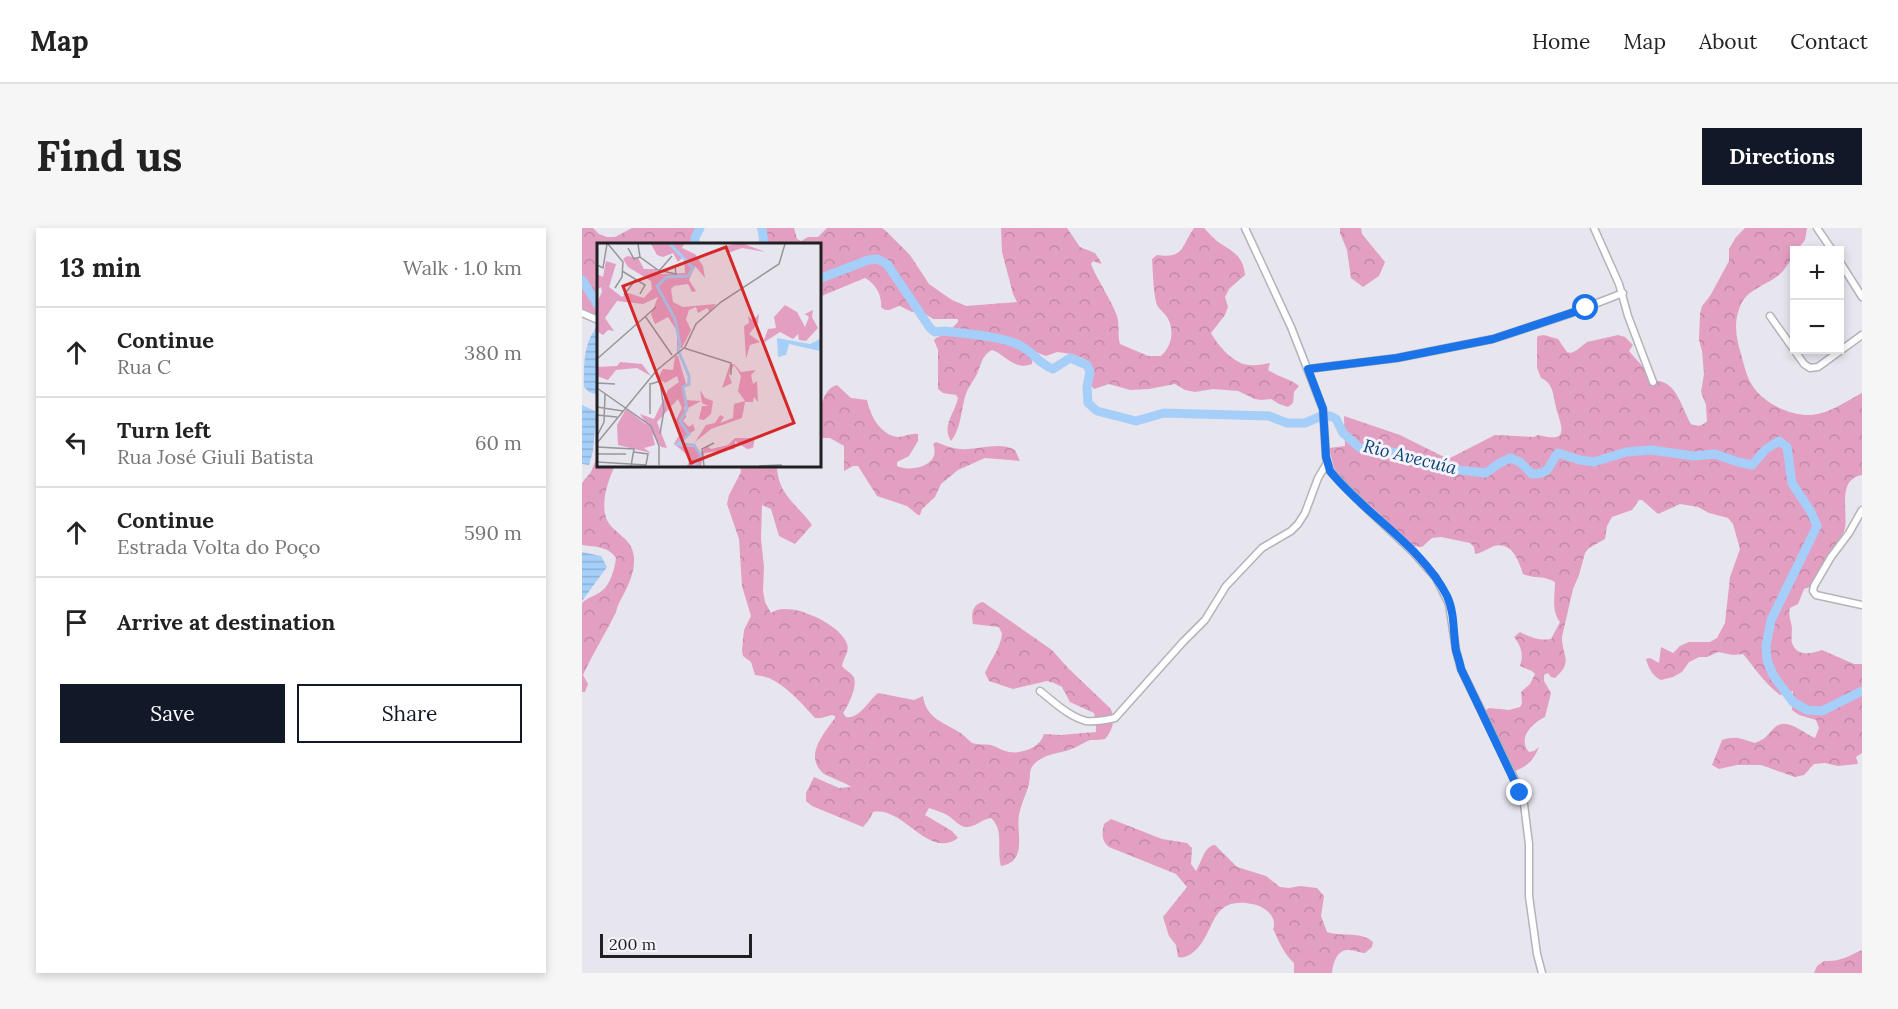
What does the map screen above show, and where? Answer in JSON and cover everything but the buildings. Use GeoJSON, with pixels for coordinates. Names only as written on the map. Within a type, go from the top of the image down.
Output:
{"type":"FeatureCollection","features":[{"type":"Feature","properties":{"kind":"street"},"geometry":{"type":"LineString","coordinates":[[1245,228],[1308,369],[1323,409],[1327,463],[1336,477],[1421,561],[1436,578],[1447,597],[1461,669],[1517,784],[1524,804],[1529,844],[1529,896],[1542,973]]}},
{"type":"Feature","properties":{"kind":"street"},"geometry":{"type":"LineString","coordinates":[[1594,228],[1623,293],[1628,316],[1653,382]]}},
{"type":"Feature","properties":{"kind":"street"},"geometry":{"type":"LineString","coordinates":[[1817,228],[1829,246]]}},
{"type":"Feature","properties":{"kind":"street"},"geometry":{"type":"LineString","coordinates":[[1844,270],[1862,297]]}},
{"type":"Feature","properties":{"kind":"street"},"geometry":{"type":"LineString","coordinates":[[1308,369],[1397,358],[1503,337],[1623,293]]}},
{"type":"Feature","properties":{"kind":"street"},"geometry":{"type":"LineString","coordinates":[[582,313],[597,320]]}},
{"type":"Feature","properties":{"kind":"street"},"geometry":{"type":"LineString","coordinates":[[1770,316],[1804,364],[1810,368],[1818,367],[1862,335]]}},
{"type":"Feature","properties":{"kind":"street"},"geometry":{"type":"LineString","coordinates":[[1040,692],[1069,713],[1086,721],[1115,718],[1201,625],[1226,586],[1255,554],[1298,524],[1327,463]]}},
{"type":"Feature","properties":{"kind":"street"},"geometry":{"type":"LineString","coordinates":[[1862,510],[1850,533],[1831,557],[1813,591],[1816,595],[1862,604]]}},
{"type":"Feature","properties":{"kind":"green space"},"geometry":{"type":"Polygon","coordinates":[[[582,228],[593,228],[599,234],[615,237],[632,228],[700,228],[692,243],[597,243],[597,320],[585,314],[582,309],[582,228]]]}},
{"type":"Feature","properties":{"kind":"green space"},"geometry":{"type":"Polygon","coordinates":[[[757,228],[794,228],[797,239],[801,241],[808,237],[818,237],[827,228],[882,228],[910,255],[929,284],[952,300],[966,306],[1017,302],[1002,252],[1001,228],[1067,228],[1080,247],[1095,253],[1101,262],[1101,264],[1093,261],[1091,264],[1117,316],[1120,344],[1148,356],[1161,356],[1168,348],[1172,332],[1167,317],[1156,302],[1152,259],[1157,255],[1166,256],[1178,253],[1194,228],[1204,228],[1240,258],[1245,275],[1229,289],[1225,297],[1228,307],[1225,315],[1211,333],[1214,338],[1222,349],[1239,362],[1253,365],[1270,363],[1268,370],[1299,386],[1294,392],[1293,403],[1288,407],[1271,399],[1255,399],[1238,391],[1213,389],[1195,392],[1185,390],[1175,384],[1130,390],[1109,384],[1094,389],[1090,384],[1089,365],[1085,359],[1072,354],[1057,352],[1046,356],[1033,351],[1032,364],[1026,366],[1015,364],[992,350],[984,357],[967,391],[957,430],[951,441],[947,430],[958,398],[956,395],[943,393],[938,389],[938,350],[934,340],[947,333],[958,322],[958,319],[933,319],[921,311],[912,312],[900,306],[884,309],[881,307],[878,290],[865,278],[820,297],[820,243],[761,243],[757,228]]]}},
{"type":"Feature","properties":{"kind":"green space"},"geometry":{"type":"Polygon","coordinates":[[[1340,228],[1361,228],[1362,234],[1385,262],[1379,276],[1363,287],[1351,278],[1347,250],[1340,228]]]}},
{"type":"Feature","properties":{"kind":"green space"},"geometry":{"type":"Polygon","coordinates":[[[1745,228],[1807,228],[1805,240],[1800,246],[1790,246],[1790,261],[1783,271],[1749,294],[1738,310],[1736,329],[1738,342],[1752,385],[1770,403],[1786,411],[1803,415],[1824,412],[1862,393],[1862,475],[1854,478],[1846,489],[1845,528],[1841,538],[1825,560],[1813,586],[1804,589],[1798,604],[1790,608],[1789,614],[1792,643],[1797,651],[1809,653],[1822,650],[1854,664],[1862,664],[1862,753],[1856,757],[1858,763],[1838,766],[1825,763],[1814,764],[1804,775],[1795,777],[1761,765],[1737,765],[1719,769],[1712,765],[1722,740],[1735,738],[1755,743],[1774,728],[1784,724],[1815,738],[1819,728],[1816,720],[1799,715],[1792,710],[1793,691],[1780,695],[1764,680],[1743,654],[1718,652],[1707,657],[1699,657],[1689,662],[1682,672],[1661,680],[1653,674],[1646,659],[1650,658],[1659,663],[1661,647],[1673,653],[1680,646],[1689,642],[1710,642],[1717,638],[1725,623],[1730,577],[1740,549],[1733,524],[1728,518],[1709,513],[1698,507],[1680,504],[1658,514],[1639,500],[1632,510],[1612,517],[1607,526],[1605,539],[1589,548],[1585,553],[1573,589],[1562,637],[1566,663],[1555,678],[1548,673],[1544,675],[1544,681],[1551,693],[1545,717],[1535,723],[1525,736],[1529,752],[1539,747],[1529,763],[1512,772],[1489,724],[1486,710],[1489,708],[1509,710],[1520,707],[1521,692],[1530,684],[1535,674],[1520,666],[1521,650],[1514,637],[1520,632],[1543,640],[1551,639],[1560,622],[1554,608],[1555,582],[1547,578],[1523,574],[1514,553],[1506,546],[1494,546],[1475,554],[1474,547],[1470,543],[1441,537],[1432,538],[1422,547],[1414,546],[1344,481],[1334,468],[1329,448],[1345,446],[1344,416],[1400,435],[1448,459],[1495,435],[1558,436],[1561,434],[1561,425],[1553,392],[1549,384],[1541,378],[1537,368],[1537,338],[1544,335],[1558,339],[1567,352],[1571,353],[1587,342],[1618,335],[1625,337],[1633,345],[1629,351],[1655,381],[1668,385],[1678,396],[1691,424],[1698,426],[1703,424],[1707,421],[1706,405],[1701,392],[1704,374],[1699,340],[1700,314],[1702,306],[1729,261],[1729,249],[1745,228]]]}},
{"type":"Feature","properties":{"kind":"green space"},"geometry":{"type":"Polygon","coordinates":[[[837,385],[851,398],[867,400],[873,418],[886,432],[898,437],[918,434],[918,441],[909,456],[897,462],[897,466],[917,468],[930,462],[935,451],[933,444],[936,442],[962,449],[1008,447],[1015,450],[1020,461],[985,458],[958,470],[941,484],[935,497],[918,515],[907,506],[877,496],[858,466],[844,471],[844,446],[830,438],[822,438],[821,407],[826,393],[837,385]]]}},
{"type":"Feature","properties":{"kind":"green space"},"geometry":{"type":"Polygon","coordinates":[[[597,457],[597,466],[615,466],[605,496],[605,512],[611,526],[631,547],[634,564],[630,581],[614,616],[583,675],[588,684],[585,692],[582,692],[582,603],[606,587],[616,558],[605,549],[582,545],[582,483],[591,472],[597,457]]]}},
{"type":"Feature","properties":{"kind":"green space"},"geometry":{"type":"Polygon","coordinates":[[[740,466],[777,466],[780,484],[784,491],[812,525],[795,544],[779,536],[771,509],[762,505],[763,591],[765,602],[771,613],[779,609],[801,611],[825,622],[843,636],[848,650],[842,666],[852,675],[855,684],[843,713],[846,717],[860,712],[878,693],[914,700],[923,696],[932,715],[972,743],[991,745],[1009,752],[1030,749],[1039,743],[1044,734],[1096,732],[1094,713],[1070,702],[1062,687],[1054,683],[1047,681],[1013,689],[989,681],[985,673],[1002,634],[999,627],[973,624],[973,610],[983,602],[1052,650],[1110,708],[1113,724],[1105,739],[1089,741],[1045,757],[1033,766],[1019,815],[1019,846],[1015,859],[1001,866],[998,829],[991,818],[965,827],[945,814],[929,808],[925,815],[952,831],[958,838],[947,843],[936,842],[884,812],[873,812],[863,827],[812,806],[806,801],[806,793],[814,777],[839,788],[851,787],[823,773],[815,758],[818,743],[835,716],[815,718],[782,686],[769,678],[755,675],[751,662],[743,656],[744,630],[751,616],[742,586],[739,539],[727,504],[741,472],[740,466]]]}},
{"type":"Feature","properties":{"kind":"green space"},"geometry":{"type":"Polygon","coordinates":[[[1111,819],[1162,839],[1187,843],[1192,848],[1191,864],[1196,871],[1208,848],[1215,845],[1237,867],[1266,876],[1280,887],[1317,888],[1324,896],[1321,916],[1327,932],[1363,936],[1373,942],[1372,947],[1365,953],[1349,950],[1341,952],[1335,961],[1332,973],[1294,973],[1294,963],[1285,953],[1273,929],[1273,920],[1269,913],[1256,905],[1238,903],[1227,905],[1220,911],[1199,946],[1191,954],[1178,957],[1176,945],[1169,936],[1163,917],[1187,887],[1176,874],[1109,847],[1103,839],[1103,834],[1104,824],[1111,819]]]}},
{"type":"Feature","properties":{"kind":"green space"},"geometry":{"type":"Polygon","coordinates":[[[1862,950],[1862,973],[1814,973],[1817,966],[1824,961],[1839,960],[1862,950]]]}},
{"type":"Feature","properties":{"kind":"water"},"geometry":{"type":"Polygon","coordinates":[[[596,328],[597,395],[584,387],[586,349],[596,328]]]}},
{"type":"Feature","properties":{"kind":"water"},"geometry":{"type":"Polygon","coordinates":[[[582,405],[595,411],[596,416],[593,451],[589,465],[582,464],[582,405]]]}},
{"type":"Feature","properties":{"kind":"water"},"geometry":{"type":"Polygon","coordinates":[[[582,552],[601,556],[607,567],[582,601],[582,552]]]}},
{"type":"Feature","properties":{"kind":"waterway","name":"Rio Avecuía"},"geometry":{"type":"LineString","coordinates":[[695,243],[700,228]]}},
{"type":"Feature","properties":{"kind":"waterway","name":"Rio Avecuía"},"geometry":{"type":"LineString","coordinates":[[762,228],[764,243]]}},
{"type":"Feature","properties":{"kind":"waterway","name":"Rio Avecuía"},"geometry":{"type":"LineString","coordinates":[[820,279],[868,260],[877,259],[887,264],[935,332],[972,334],[1011,342],[1024,348],[1053,369],[1070,358],[1087,365],[1090,372],[1087,387],[1088,403],[1097,411],[1136,421],[1164,413],[1269,416],[1287,423],[1305,423],[1319,417],[1330,416],[1336,419],[1343,433],[1360,448],[1405,454],[1420,463],[1440,468],[1486,473],[1510,458],[1520,462],[1532,474],[1547,470],[1558,453],[1594,462],[1626,452],[1651,450],[1694,456],[1715,454],[1752,465],[1766,449],[1779,441],[1787,447],[1792,483],[1811,512],[1817,526],[1771,620],[1766,646],[1767,660],[1773,675],[1793,702],[1807,710],[1822,711],[1862,691]]}},
{"type":"Feature","properties":{"kind":"waterway","name":"Rio Avecuía"},"geometry":{"type":"LineString","coordinates":[[582,280],[597,303]]}},
{"type":"Feature","properties":{"kind":"route"},"geometry":{"type":"LineString","coordinates":[[1520,793],[1461,669],[1449,604],[1436,578],[1413,552],[1330,471],[1325,450],[1323,409],[1308,369],[1397,358],[1503,337],[1586,308]]}}]}
